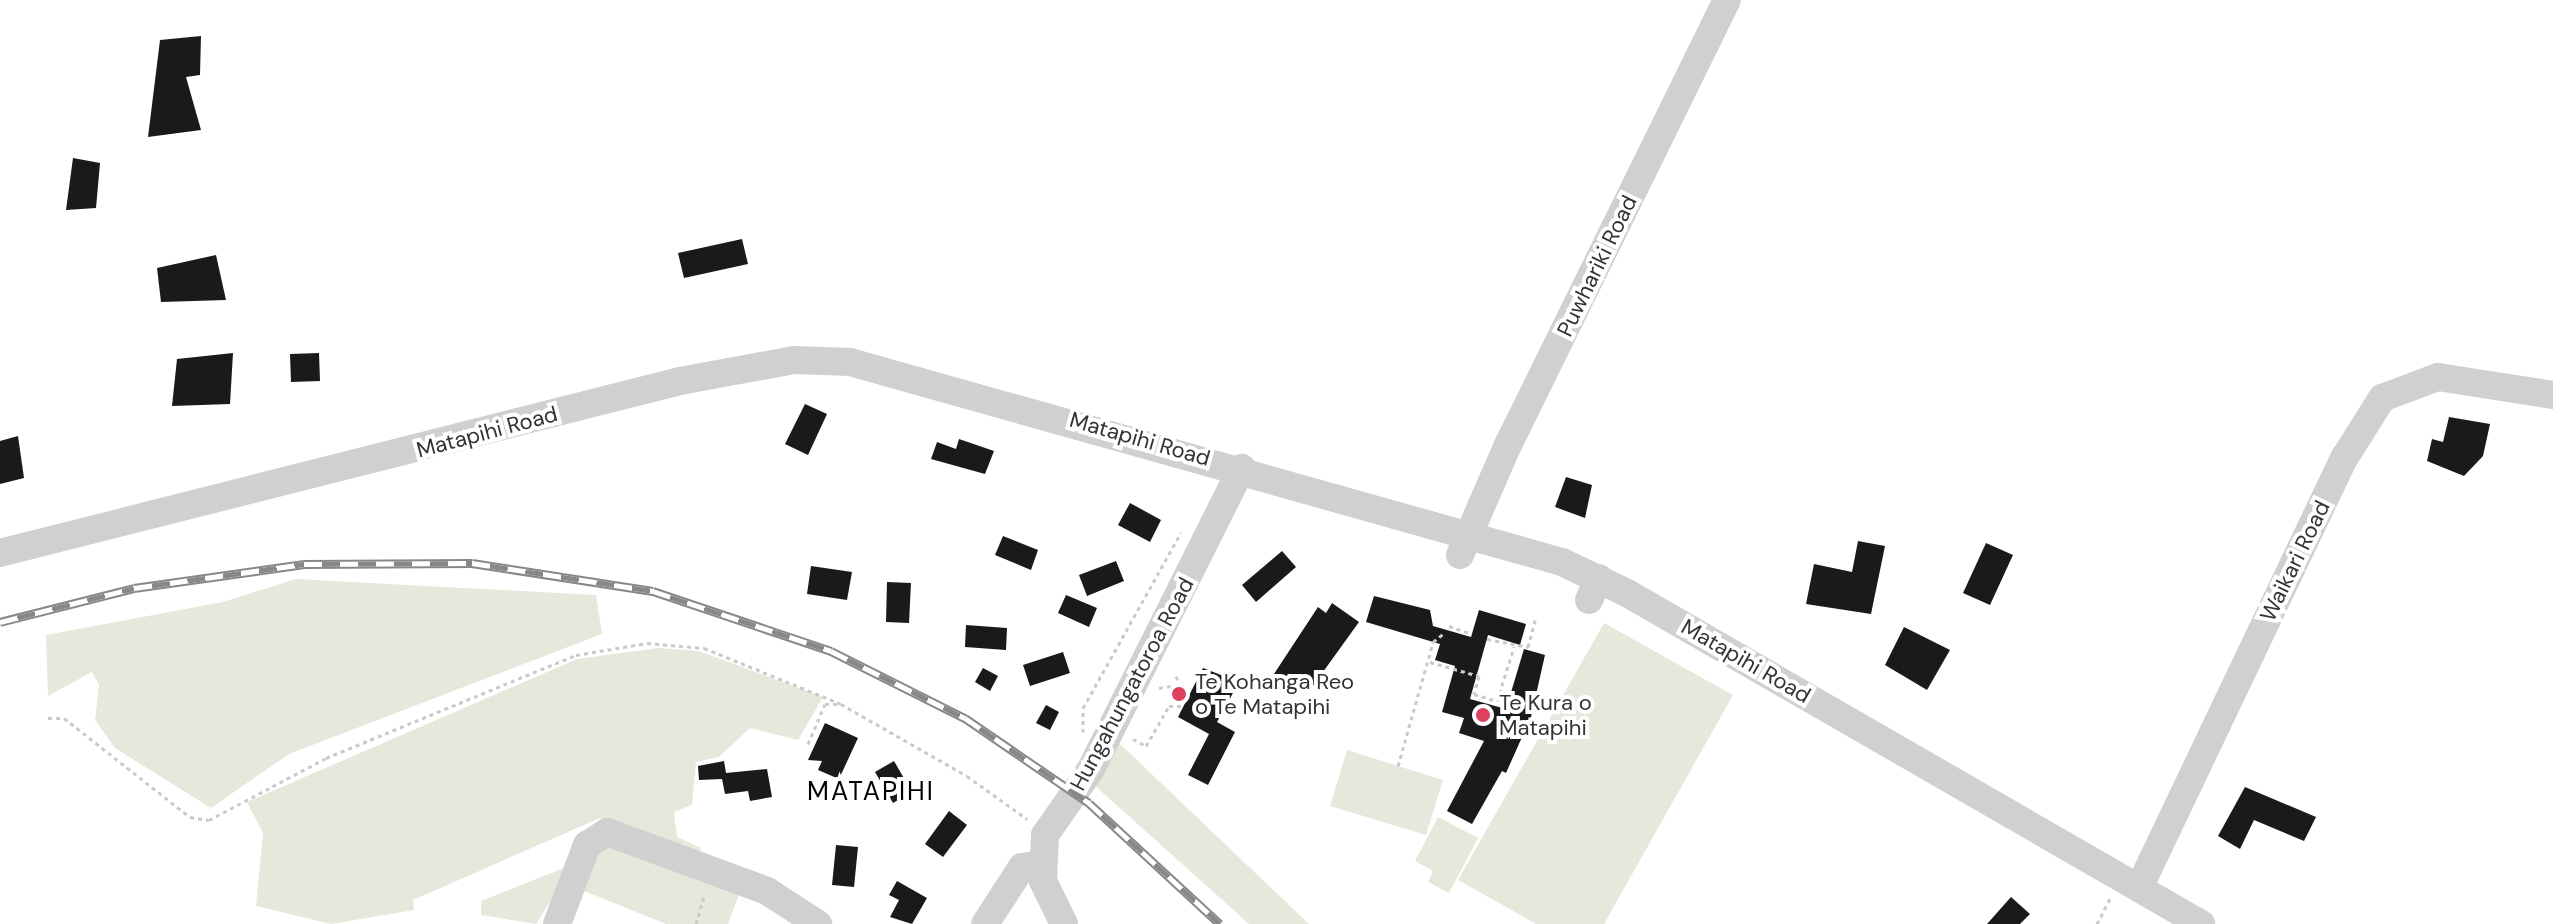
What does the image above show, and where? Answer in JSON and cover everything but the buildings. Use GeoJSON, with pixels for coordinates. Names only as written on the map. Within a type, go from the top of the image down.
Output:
{"type":"FeatureCollection","features":[{"type":"Feature","properties":{"kind":"street","name":"Puwhariki Road"},"geometry":{"type":"LineString","coordinates":[[1465,544],[1727,0]]}},
{"type":"Feature","properties":{"kind":"street","name":"Matapihi Road"},"geometry":{"type":"LineString","coordinates":[[0,553],[680,381],[794,360],[881,368],[1242,468],[1594,589],[2126,890],[2201,924]]}},
{"type":"Feature","properties":{"kind":"street","name":"Waikari Road"},"geometry":{"type":"LineString","coordinates":[[2126,890],[2345,457],[2382,398],[2438,377],[2553,395]]}},
{"type":"Feature","properties":{"kind":"street","name":"Hungahungatoroa Road"},"geometry":{"type":"LineString","coordinates":[[1041,864],[1052,825],[1091,769],[1242,468]]}},
{"type":"Feature","properties":{"kind":"street"},"geometry":{"type":"LineString","coordinates":[[557,924],[587,845],[598,835],[617,833],[767,891],[818,924]]}},
{"type":"Feature","properties":{"kind":"street"},"geometry":{"type":"LineString","coordinates":[[985,924],[1022,867],[1041,864],[1064,924]]}},
{"type":"Feature","properties":{"kind":"path"},"geometry":{"type":"LineString","coordinates":[[1083,737],[1083,708],[1188,521]]}},
{"type":"Feature","properties":{"kind":"path"},"geometry":{"type":"LineString","coordinates":[[1487,639],[1514,647],[1528,647],[1536,618]]}},
{"type":"Feature","properties":{"kind":"path"},"geometry":{"type":"LineString","coordinates":[[1449,626],[1472,634]]}},
{"type":"Feature","properties":{"kind":"path"},"geometry":{"type":"LineString","coordinates":[[1398,766],[1430,662],[1433,642],[1443,634]]}},
{"type":"Feature","properties":{"kind":"path"},"geometry":{"type":"LineString","coordinates":[[48,718],[75,725],[180,810],[209,820],[326,758],[576,655],[647,643],[704,648],[841,704],[1052,825]]}},
{"type":"Feature","properties":{"kind":"path"},"geometry":{"type":"LineString","coordinates":[[1430,662],[1479,676],[1474,694],[1497,701],[1514,647]]}},
{"type":"Feature","properties":{"kind":"path"},"geometry":{"type":"LineString","coordinates":[[1176,676],[1186,699]]}},
{"type":"Feature","properties":{"kind":"path"},"geometry":{"type":"LineString","coordinates":[[1152,689],[1179,685]]}},
{"type":"Feature","properties":{"kind":"path"},"geometry":{"type":"LineString","coordinates":[[808,744],[825,704],[841,704]]}},
{"type":"Feature","properties":{"kind":"path"},"geometry":{"type":"LineString","coordinates":[[1128,729],[1146,746],[1169,706],[1183,706]]}},
{"type":"Feature","properties":{"kind":"path"},"geometry":{"type":"LineString","coordinates":[[696,924],[712,868]]}},
{"type":"Feature","properties":{"kind":"path"},"geometry":{"type":"LineString","coordinates":[[2100,886],[2126,890]]}},
{"type":"Feature","properties":{"kind":"path"},"geometry":{"type":"LineString","coordinates":[[2097,924],[2126,890]]}},
{"type":"Feature","properties":{"kind":"shaded area"},"geometry":{"type":"Polygon","coordinates":[[[296,579],[596,595],[602,634],[289,754],[211,808],[115,748],[95,720],[99,685],[92,672],[48,696],[46,635],[223,602],[296,579]]]}},
{"type":"Feature","properties":{"kind":"shaded area"},"geometry":{"type":"Polygon","coordinates":[[[1604,623],[1733,695],[1604,924],[1536,924],[1458,880],[1604,623]]]}},
{"type":"Feature","properties":{"kind":"shaded area"},"geometry":{"type":"Polygon","coordinates":[[[658,648],[699,651],[823,697],[798,740],[750,728],[719,757],[696,762],[692,805],[674,812],[677,837],[701,848],[699,856],[600,818],[413,900],[414,910],[331,924],[256,906],[263,833],[247,802],[577,659],[658,648]]]}},
{"type":"Feature","properties":{"kind":"shaded area"},"geometry":{"type":"Polygon","coordinates":[[[1118,742],[1309,924],[1249,924],[1093,784],[1118,742]]]}},
{"type":"Feature","properties":{"kind":"shaded area"},"geometry":{"type":"Polygon","coordinates":[[[1347,750],[1443,780],[1426,835],[1330,806],[1347,750]]]}},
{"type":"Feature","properties":{"kind":"shaded area"},"geometry":{"type":"Polygon","coordinates":[[[1438,817],[1478,838],[1449,893],[1428,882],[1433,871],[1415,861],[1438,817]]]}},
{"type":"Feature","properties":{"kind":"shaded area"},"geometry":{"type":"Polygon","coordinates":[[[604,840],[741,889],[728,924],[666,924],[579,889],[604,840]]]}},
{"type":"Feature","properties":{"kind":"shaded area"},"geometry":{"type":"Polygon","coordinates":[[[574,864],[536,924],[481,915],[481,901],[574,864]]]}},
{"type":"Feature","properties":{"kind":"railway"},"geometry":{"type":"LineString","coordinates":[[0,622],[134,588],[304,564],[472,563],[653,591],[831,651],[965,718],[1089,803],[1220,924]]}},
{"type":"Feature","properties":{"kind":"place","name":"Te Kohanga Reo o Te Matapihi"},"geometry":{"type":"Point","coordinates":[1179,694]}},
{"type":"Feature","properties":{"kind":"place","name":"Te Kura o Matapihi"},"geometry":{"type":"Point","coordinates":[1483,715]}},
{"type":"Feature","properties":{"kind":"district","name":"MATAPIHI"},"geometry":{"type":"Point","coordinates":[871,792]}}]}
